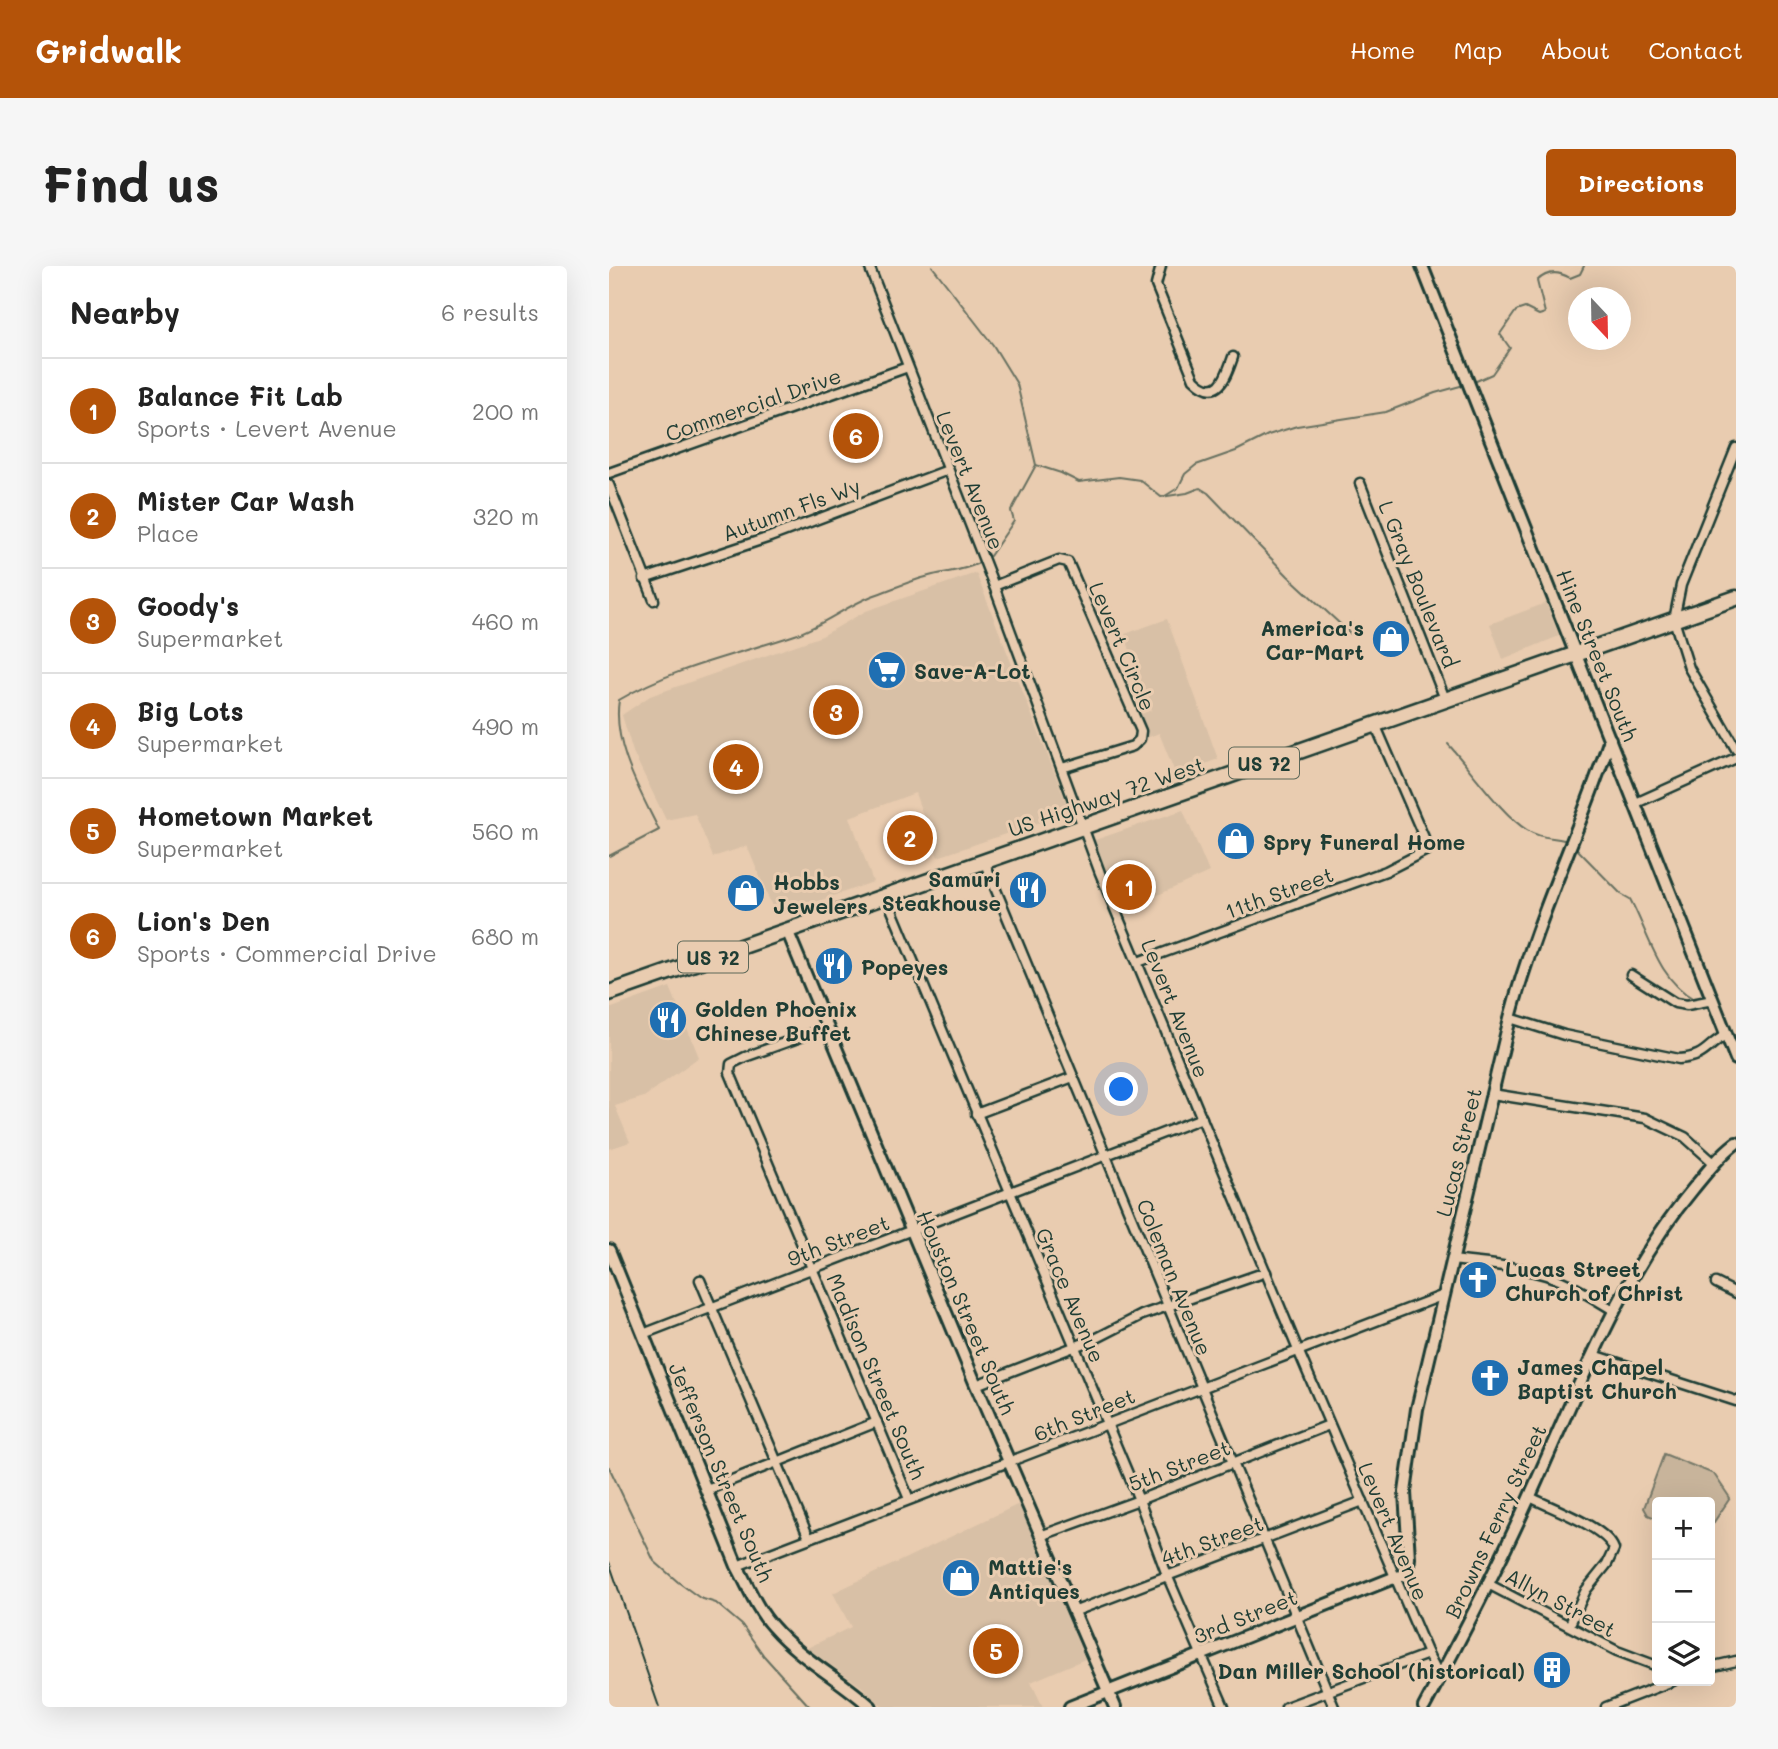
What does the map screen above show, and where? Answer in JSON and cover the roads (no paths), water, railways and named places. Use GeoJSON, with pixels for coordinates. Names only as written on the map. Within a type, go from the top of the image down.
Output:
{"type":"FeatureCollection","features":[{"type":"Feature","properties":{"kind":"highway","name":"US Highway 72 West"},"geometry":{"type":"LineString","coordinates":[[609,993],[1736,598]]}},
{"type":"Feature","properties":{"kind":"street","name":"Levert Avenue"},"geometry":{"type":"LineString","coordinates":[[869,266],[994,586],[1100,873],[1329,1424],[1440,1677]]}},
{"type":"Feature","properties":{"kind":"street"},"geometry":{"type":"LineString","coordinates":[[1161,266],[1156,285],[1194,379],[1208,388],[1216,388],[1223,383],[1233,357]]}},
{"type":"Feature","properties":{"kind":"street","name":"Hine Street South"},"geometry":{"type":"LineString","coordinates":[[1422,266],[1736,1059]]}},
{"type":"Feature","properties":{"kind":"street","name":"Commercial Drive"},"geometry":{"type":"LineString","coordinates":[[609,473],[908,367]]}},
{"type":"Feature","properties":{"kind":"street"},"geometry":{"type":"LineString","coordinates":[[1736,448],[1681,585],[1674,620],[1689,668],[1736,749]]}},
{"type":"Feature","properties":{"kind":"street","name":"Autumn Fls Wy"},"geometry":{"type":"LineString","coordinates":[[644,579],[770,537],[948,470]]}},
{"type":"Feature","properties":{"kind":"street","name":"L Gray Boulevard"},"geometry":{"type":"LineString","coordinates":[[1360,483],[1445,699]]}},
{"type":"Feature","properties":{"kind":"street"},"geometry":{"type":"LineString","coordinates":[[609,485],[654,600]]}},
{"type":"Feature","properties":{"kind":"street","name":"Levert Circle"},"geometry":{"type":"LineString","coordinates":[[994,586],[1059,560],[1068,562],[1141,731],[1140,739],[1133,746],[1062,768]]}},
{"type":"Feature","properties":{"kind":"street","name":"11th Street"},"geometry":{"type":"LineString","coordinates":[[1138,962],[1386,871],[1429,849],[1375,724]]}},
{"type":"Feature","properties":{"kind":"street","name":"Lucas Street"},"geometry":{"type":"LineString","coordinates":[[1396,1577],[1407,1575],[1409,1569],[1405,1509],[1417,1409],[1510,1018],[1528,956],[1593,792],[1610,739]]}},
{"type":"Feature","properties":{"kind":"street"},"geometry":{"type":"LineString","coordinates":[[1636,803],[1736,758]]}},
{"type":"Feature","properties":{"kind":"street","name":"Coleman Avenue"},"geometry":{"type":"LineString","coordinates":[[984,861],[1334,1707]]}},
{"type":"Feature","properties":{"kind":"street","name":"Grace Avenue"},"geometry":{"type":"LineString","coordinates":[[886,896],[1224,1707]]}},
{"type":"Feature","properties":{"kind":"street","name":"Houston Street South"},"geometry":{"type":"LineString","coordinates":[[787,930],[976,1385],[1115,1707]]}},
{"type":"Feature","properties":{"kind":"street"},"geometry":{"type":"LineString","coordinates":[[1631,975],[1675,1003],[1687,1005],[1713,1000]]}},
{"type":"Feature","properties":{"kind":"street"},"geometry":{"type":"LineString","coordinates":[[1510,1018],[1564,1035],[1679,1059],[1703,1054],[1714,1042],[1727,1035]]}},
{"type":"Feature","properties":{"kind":"street","name":"Madison Street South"},"geometry":{"type":"LineString","coordinates":[[826,1028],[745,1057],[731,1064],[730,1073],[909,1499]]}},
{"type":"Feature","properties":{"kind":"street"},"geometry":{"type":"LineString","coordinates":[[976,1114],[1073,1077]]}},
{"type":"Feature","properties":{"kind":"street"},"geometry":{"type":"LineString","coordinates":[[1492,1094],[1645,1118],[1685,1137],[1714,1163]]}},
{"type":"Feature","properties":{"kind":"street","name":"9th Street"},"geometry":{"type":"LineString","coordinates":[[643,1334],[1202,1118]]}},
{"type":"Feature","properties":{"kind":"street","name":"Browns Ferry Street"},"geometry":{"type":"LineString","coordinates":[[1428,1704],[1530,1497],[1615,1311],[1659,1234],[1714,1163],[1736,1143]]}},
{"type":"Feature","properties":{"kind":"street","name":"Jefferson Street South"},"geometry":{"type":"LineString","coordinates":[[609,1250],[737,1566],[761,1611],[783,1638],[871,1707]]}},
{"type":"Feature","properties":{"kind":"street"},"geometry":{"type":"LineString","coordinates":[[1453,1260],[1550,1277],[1615,1311]]}},
{"type":"Feature","properties":{"kind":"street"},"geometry":{"type":"LineString","coordinates":[[976,1385],[1074,1347],[1142,1315],[1266,1272]]}},
{"type":"Feature","properties":{"kind":"street"},"geometry":{"type":"LineString","coordinates":[[700,1280],[809,1538]]}},
{"type":"Feature","properties":{"kind":"street"},"geometry":{"type":"LineString","coordinates":[[1716,1283],[1736,1293]]}},
{"type":"Feature","properties":{"kind":"street","name":"6th Street"},"geometry":{"type":"LineString","coordinates":[[737,1566],[1444,1295]]}},
{"type":"Feature","properties":{"kind":"street"},"geometry":{"type":"LineString","coordinates":[[1594,1355],[1736,1401]]}},
{"type":"Feature","properties":{"kind":"street"},"geometry":{"type":"LineString","coordinates":[[707,1490],[877,1422]]}},
{"type":"Feature","properties":{"kind":"street","name":"5th Street"},"geometry":{"type":"LineString","coordinates":[[1040,1536],[1139,1500],[1329,1424]]}},
{"type":"Feature","properties":{"kind":"street"},"geometry":{"type":"LineString","coordinates":[[1530,1497],[1597,1530],[1611,1541],[1614,1549],[1607,1564],[1586,1590],[1570,1625]]}},
{"type":"Feature","properties":{"kind":"street","name":"4th Street"},"geometry":{"type":"LineString","coordinates":[[1073,1612],[1363,1502]]}},
{"type":"Feature","properties":{"kind":"street","name":"3rd Street"},"geometry":{"type":"LineString","coordinates":[[1070,1707],[1396,1577]]}},
{"type":"Feature","properties":{"kind":"street","name":"Allyn Street"},"geometry":{"type":"LineString","coordinates":[[1488,1584],[1617,1651],[1652,1664]]}},
{"type":"Feature","properties":{"kind":"street"},"geometry":{"type":"LineString","coordinates":[[1286,1707],[1428,1654]]}},
{"type":"Feature","properties":{"kind":"street"},"geometry":{"type":"LineString","coordinates":[[1715,1666],[1736,1661]]}},
{"type":"Feature","properties":{"kind":"street"},"geometry":{"type":"LineString","coordinates":[[1605,1707],[1660,1686]]}},
{"type":"Feature","properties":{"kind":"waterway"},"geometry":{"type":"LineString","coordinates":[[932,266],[993,345],[1017,384],[1036,465],[1011,511],[1014,521],[990,556]]}},
{"type":"Feature","properties":{"kind":"waterway"},"geometry":{"type":"LineString","coordinates":[[1474,382],[1492,374],[1510,348],[1500,334],[1516,311],[1525,308],[1539,315],[1545,313],[1537,281],[1553,273],[1570,278],[1580,274],[1584,266]]}},
{"type":"Feature","properties":{"kind":"waterway"},"geometry":{"type":"LineString","coordinates":[[1165,496],[1178,488],[1185,474],[1196,465],[1236,451],[1268,435],[1297,426],[1386,412],[1464,385]]}},
{"type":"Feature","properties":{"kind":"waterway"},"geometry":{"type":"LineString","coordinates":[[1036,465],[1079,482],[1119,477],[1140,480],[1161,497],[1200,488],[1351,634]]}},
{"type":"Feature","properties":{"kind":"waterway"},"geometry":{"type":"LineString","coordinates":[[609,856],[659,830],[629,767],[620,733],[619,700],[683,670],[805,631],[872,596],[917,579],[979,563]]}},
{"type":"Feature","properties":{"kind":"waterway"},"geometry":{"type":"LineString","coordinates":[[1448,744],[1497,803],[1518,823],[1536,835],[1564,840]]}},
{"type":"Feature","properties":{"kind":"waterway"},"geometry":{"type":"LineString","coordinates":[[1576,848],[1621,894],[1630,899],[1655,954],[1671,979],[1694,999],[1703,997]]}},
{"type":"Feature","properties":{"kind":"waterway"},"geometry":{"type":"LineString","coordinates":[[609,1467],[654,1561],[678,1582],[700,1598],[716,1603],[742,1625],[764,1656],[810,1707]]}},
{"type":"Feature","properties":{"kind":"railway"},"geometry":{"type":"LineString","coordinates":[[609,1562],[659,1707]]}},
{"type":"Feature","properties":{"kind":"place","name":"Lion's Den"},"geometry":{"type":"Point","coordinates":[856,436]}},
{"type":"Feature","properties":{"kind":"place","name":"America's Car-Mart"},"geometry":{"type":"Point","coordinates":[1391,639]}},
{"type":"Feature","properties":{"kind":"place","name":"Save-A-Lot"},"geometry":{"type":"Point","coordinates":[887,670]}},
{"type":"Feature","properties":{"kind":"place","name":"Goody's"},"geometry":{"type":"Point","coordinates":[836,712]}},
{"type":"Feature","properties":{"kind":"place","name":"Big Lots"},"geometry":{"type":"Point","coordinates":[736,767]}},
{"type":"Feature","properties":{"kind":"place","name":"Mister Car Wash"},"geometry":{"type":"Point","coordinates":[910,838]}},
{"type":"Feature","properties":{"kind":"place","name":"Spry Funeral Home"},"geometry":{"type":"Point","coordinates":[1236,841]}},
{"type":"Feature","properties":{"kind":"place","name":"Balance Fit Lab"},"geometry":{"type":"Point","coordinates":[1129,887]}},
{"type":"Feature","properties":{"kind":"place","name":"Samuri Steakhouse"},"geometry":{"type":"Point","coordinates":[1028,890]}},
{"type":"Feature","properties":{"kind":"place","name":"Hobbs Jewelers"},"geometry":{"type":"Point","coordinates":[746,893]}},
{"type":"Feature","properties":{"kind":"place","name":"Popeyes"},"geometry":{"type":"Point","coordinates":[834,966]}},
{"type":"Feature","properties":{"kind":"place","name":"Golden Phoenix Chinese Buffet"},"geometry":{"type":"Point","coordinates":[668,1020]}},
{"type":"Feature","properties":{"kind":"place","name":"Lucas Street Church of Christ"},"geometry":{"type":"Point","coordinates":[1478,1280]}},
{"type":"Feature","properties":{"kind":"place","name":"James Chapel Baptist Church"},"geometry":{"type":"Point","coordinates":[1490,1378]}},
{"type":"Feature","properties":{"kind":"place","name":"Mattie's Antiques"},"geometry":{"type":"Point","coordinates":[961,1578]}},
{"type":"Feature","properties":{"kind":"place","name":"Hometown Market"},"geometry":{"type":"Point","coordinates":[996,1651]}},
{"type":"Feature","properties":{"kind":"place","name":"Dan Miller School (historical)"},"geometry":{"type":"Point","coordinates":[1552,1670]}}]}
